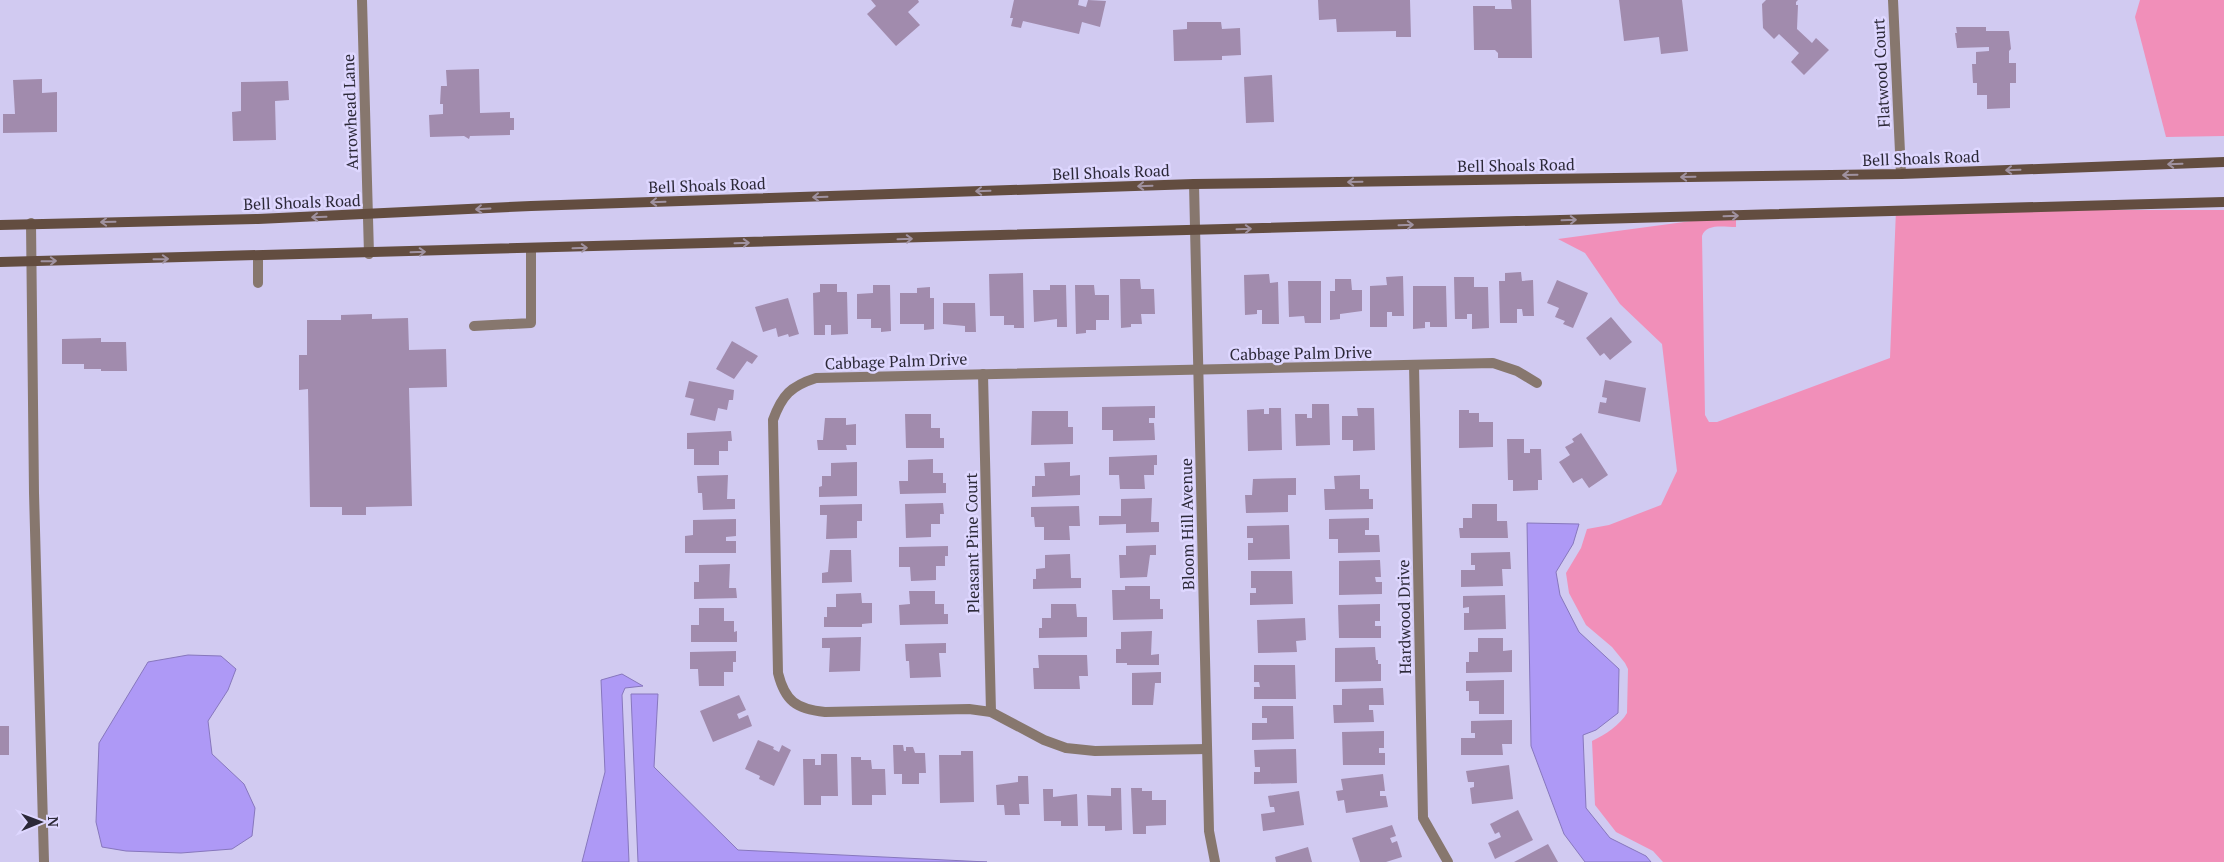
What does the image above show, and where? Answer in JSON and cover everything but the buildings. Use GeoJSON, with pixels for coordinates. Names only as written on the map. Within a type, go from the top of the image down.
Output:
{"type":"FeatureCollection","features":[{"type":"Feature","properties":{"kind":"main road","name":"Bell Shoals Road"},"geometry":{"type":"LineString","coordinates":[[0,225],[258,219],[541,206],[1194,184],[1901,174],[2224,162]]}},
{"type":"Feature","properties":{"kind":"main road"},"geometry":{"type":"LineString","coordinates":[[0,262],[369,254],[2224,202]]}},
{"type":"Feature","properties":{"kind":"street","name":"Arrowhead Lane"},"geometry":{"type":"LineString","coordinates":[[362,0],[369,254]]}},
{"type":"Feature","properties":{"kind":"street","name":"Flatwood Court"},"geometry":{"type":"LineString","coordinates":[[1893,0],[1901,174]]}},
{"type":"Feature","properties":{"kind":"street","name":"Bloom Hill Avenue"},"geometry":{"type":"LineString","coordinates":[[1194,184],[1208,831],[1215,862]]}},
{"type":"Feature","properties":{"kind":"street"},"geometry":{"type":"LineString","coordinates":[[31,223],[34,492],[44,862]]}},
{"type":"Feature","properties":{"kind":"street"},"geometry":{"type":"LineString","coordinates":[[474,326],[531,323],[532,249]]}},
{"type":"Feature","properties":{"kind":"street"},"geometry":{"type":"LineString","coordinates":[[258,256],[258,282]]}},
{"type":"Feature","properties":{"kind":"street","name":"Cabbage Palm Drive"},"geometry":{"type":"LineString","coordinates":[[1207,749],[1095,751],[1066,748],[1044,740],[991,712],[969,709],[825,712],[809,710],[793,702],[782,690],[778,663],[773,420],[779,404],[787,393],[800,384],[816,378],[1493,363],[1517,371],[1537,383]]}},
{"type":"Feature","properties":{"kind":"street","name":"Hardwood Drive"},"geometry":{"type":"LineString","coordinates":[[1414,365],[1423,818],[1448,862]]}},
{"type":"Feature","properties":{"kind":"street","name":"Pleasant Pine Court"},"geometry":{"type":"LineString","coordinates":[[983,374],[991,712]]}},
{"type":"Feature","properties":{"kind":"shaded area"},"geometry":{"type":"Polygon","coordinates":[[[2140,0],[2224,0],[2224,136],[2166,137],[2135,17],[2140,0]]]}},
{"type":"Feature","properties":{"kind":"shaded area"},"geometry":{"type":"Polygon","coordinates":[[[1896,210],[2224,210],[2224,862],[1663,862],[1653,851],[1616,832],[1595,805],[1592,741],[1612,729],[1627,713],[1628,669],[1612,647],[1586,625],[1569,593],[1566,573],[1581,548],[1587,529],[1609,525],[1661,505],[1677,471],[1662,344],[1620,304],[1585,253],[1558,239],[1736,215],[1736,227],[1711,227],[1702,236],[1705,415],[1709,422],[1717,422],[1890,358],[1896,210]]]}},
{"type":"Feature","properties":{"kind":"shaded area"},"geometry":{"type":"Polygon","coordinates":[[[1527,523],[1579,524],[1573,544],[1556,572],[1560,595],[1579,632],[1619,669],[1618,713],[1596,730],[1583,735],[1586,808],[1610,838],[1646,856],[1651,862],[1585,862],[1564,834],[1531,746],[1527,523]]]}},
{"type":"Feature","properties":{"kind":"shaded area"},"geometry":{"type":"Polygon","coordinates":[[[188,655],[221,656],[236,669],[228,690],[208,721],[212,754],[244,784],[255,808],[252,836],[232,849],[181,853],[126,851],[102,847],[96,822],[99,743],[148,662],[188,655]]]}},
{"type":"Feature","properties":{"kind":"shaded area"},"geometry":{"type":"Polygon","coordinates":[[[622,674],[643,686],[625,688],[622,695],[629,862],[582,862],[605,772],[601,680],[622,674]]]}},
{"type":"Feature","properties":{"kind":"shaded area"},"geometry":{"type":"Polygon","coordinates":[[[631,694],[658,694],[654,767],[738,850],[987,862],[638,862],[631,694]]]}}]}
